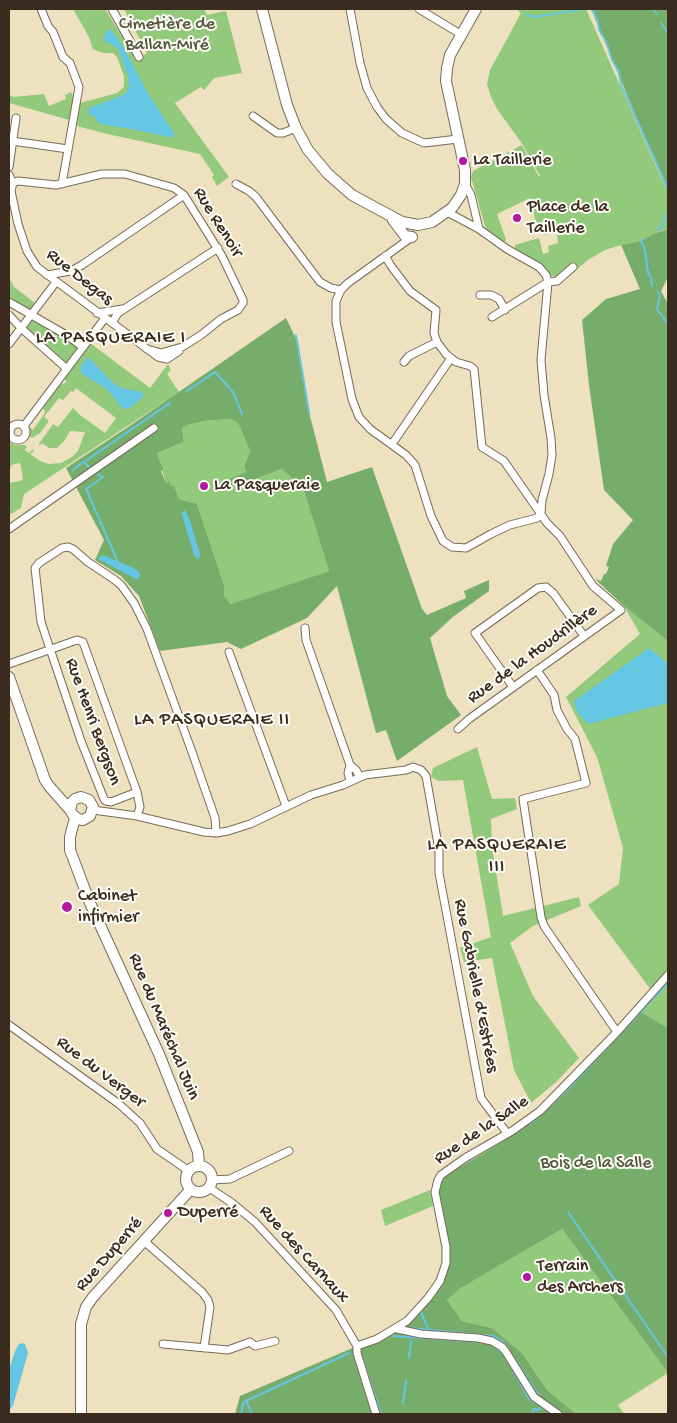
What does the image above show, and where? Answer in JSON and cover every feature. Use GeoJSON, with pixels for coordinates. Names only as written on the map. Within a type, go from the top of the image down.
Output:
{"type":"FeatureCollection","features":[{"type":"Feature","properties":{"kind":"street"},"geometry":{"type":"LineString","coordinates":[[41,9],[63,56],[70,64],[79,87],[62,184]]}},
{"type":"Feature","properties":{"kind":"street"},"geometry":{"type":"LineString","coordinates":[[112,9],[139,57]]}},
{"type":"Feature","properties":{"kind":"street"},"geometry":{"type":"LineString","coordinates":[[262,9],[285,99],[296,128],[315,159],[341,187],[391,217],[410,225],[422,225],[432,222]]}},
{"type":"Feature","properties":{"kind":"street"},"geometry":{"type":"LineString","coordinates":[[350,9],[360,63],[367,88],[386,119],[402,133],[424,143],[458,139]]}},
{"type":"Feature","properties":{"kind":"street"},"geometry":{"type":"LineString","coordinates":[[419,9],[462,34]]}},
{"type":"Feature","properties":{"kind":"street"},"geometry":{"type":"LineString","coordinates":[[447,212],[479,229],[507,249],[539,267],[546,275],[548,282],[541,360],[552,455],[541,513],[537,518],[501,529],[466,548],[452,547],[446,544],[438,534],[415,465],[406,454],[367,426],[359,417],[354,406],[336,322],[336,301],[341,290],[354,277],[393,250],[408,235],[424,230],[447,212],[458,200],[465,184],[466,175],[446,81],[447,68],[450,55],[476,9]]}},
{"type":"Feature","properties":{"kind":"street"},"geometry":{"type":"LineString","coordinates":[[253,116],[277,133],[283,133],[296,128]]}},
{"type":"Feature","properties":{"kind":"street"},"geometry":{"type":"LineString","coordinates":[[9,167],[16,118]]}},
{"type":"Feature","properties":{"kind":"street"},"geometry":{"type":"LineString","coordinates":[[12,141],[68,149]]}},
{"type":"Feature","properties":{"kind":"street","name":"Rue Degas"},"geometry":{"type":"LineString","coordinates":[[9,174],[13,183],[11,191],[22,238],[33,263],[158,357],[167,356]]}},
{"type":"Feature","properties":{"kind":"street","name":"Rue Renoir"},"geometry":{"type":"LineString","coordinates":[[13,183],[18,181],[62,184],[102,174],[125,174],[174,188],[184,195],[218,248],[242,297],[242,303],[238,310],[221,319],[201,335],[167,356]]}},
{"type":"Feature","properties":{"kind":"street"},"geometry":{"type":"LineString","coordinates":[[236,184],[250,191],[256,197],[320,282],[325,286],[341,290]]}},
{"type":"Feature","properties":{"kind":"street"},"geometry":{"type":"LineString","coordinates":[[465,184],[471,195],[479,229]]}},
{"type":"Feature","properties":{"kind":"street"},"geometry":{"type":"LineString","coordinates":[[9,344],[65,276],[184,195]]}},
{"type":"Feature","properties":{"kind":"street"},"geometry":{"type":"LineString","coordinates":[[391,217],[408,235]]}},
{"type":"Feature","properties":{"kind":"street"},"geometry":{"type":"LineString","coordinates":[[408,235],[404,228],[410,225]]}},
{"type":"Feature","properties":{"kind":"street"},"geometry":{"type":"LineString","coordinates":[[112,323],[118,314],[126,308],[218,248]]}},
{"type":"Feature","properties":{"kind":"street"},"geometry":{"type":"LineString","coordinates":[[385,256],[410,291],[436,310],[433,327],[438,342],[450,358],[474,369],[482,447],[504,461],[541,513]]}},
{"type":"Feature","properties":{"kind":"street"},"geometry":{"type":"LineString","coordinates":[[492,317],[548,282],[557,281],[573,267]]}},
{"type":"Feature","properties":{"kind":"street"},"geometry":{"type":"LineString","coordinates":[[47,275],[71,271]]}},
{"type":"Feature","properties":{"kind":"street"},"geometry":{"type":"LineString","coordinates":[[480,295],[499,299],[505,310]]}},
{"type":"Feature","properties":{"kind":"street"},"geometry":{"type":"LineString","coordinates":[[9,302],[68,336],[83,347]]}},
{"type":"Feature","properties":{"kind":"street"},"geometry":{"type":"LineString","coordinates":[[98,312],[126,308]]}},
{"type":"Feature","properties":{"kind":"street"},"geometry":{"type":"LineString","coordinates":[[9,315],[67,369]]}},
{"type":"Feature","properties":{"kind":"street"},"geometry":{"type":"LineString","coordinates":[[24,426],[105,318]]}},
{"type":"Feature","properties":{"kind":"street"},"geometry":{"type":"LineString","coordinates":[[404,362],[409,356],[438,342]]}},
{"type":"Feature","properties":{"kind":"street"},"geometry":{"type":"LineString","coordinates":[[392,444],[450,358]]}},
{"type":"Feature","properties":{"kind":"street"},"geometry":{"type":"LineString","coordinates":[[17,424],[24,426],[26,434],[24,438],[19,440],[12,437],[10,427],[17,424]]}},
{"type":"Feature","properties":{"kind":"street"},"geometry":{"type":"LineString","coordinates":[[9,529],[154,428]]}},
{"type":"Feature","properties":{"kind":"street","name":"Rue de la Houdrillère"},"geometry":{"type":"LineString","coordinates":[[458,729],[469,719],[621,610],[593,586],[560,536],[541,513]]}},
{"type":"Feature","properties":{"kind":"street","name":"Rue Henri Bergson"},"geometry":{"type":"LineString","coordinates":[[137,792],[111,802],[104,799],[39,617],[35,568],[39,563],[64,547],[73,549],[121,585],[140,615],[192,752],[215,818],[216,833]]}},
{"type":"Feature","properties":{"kind":"street"},"geometry":{"type":"LineString","coordinates":[[513,687],[475,633],[538,588],[546,587],[554,594],[584,636]]}},
{"type":"Feature","properties":{"kind":"street"},"geometry":{"type":"LineString","coordinates":[[305,628],[309,650],[350,766],[348,773],[350,781]]}},
{"type":"Feature","properties":{"kind":"street"},"geometry":{"type":"LineString","coordinates":[[9,664],[77,640],[82,641],[137,792],[140,807],[137,816]]}},
{"type":"Feature","properties":{"kind":"street"},"geometry":{"type":"LineString","coordinates":[[229,652],[286,806]]}},
{"type":"Feature","properties":{"kind":"street"},"geometry":{"type":"LineString","coordinates":[[537,670],[554,695],[557,710],[567,729],[575,739],[586,783],[523,799],[541,917],[544,926],[617,1032]]}},
{"type":"Feature","properties":{"kind":"street"},"geometry":{"type":"LineString","coordinates":[[9,677],[45,780],[73,809],[80,820],[86,819],[92,814],[93,810],[92,804],[87,798],[81,797],[73,809]]}},
{"type":"Feature","properties":{"kind":"street"},"geometry":{"type":"LineString","coordinates":[[93,810],[137,816],[204,832],[228,832],[250,824],[311,794],[344,785],[360,777],[356,770],[350,766]]}},
{"type":"Feature","properties":{"kind":"street","name":"Rue Gabrielle d’Estrées"},"geometry":{"type":"LineString","coordinates":[[360,777],[373,772],[413,768],[421,770],[426,776],[439,850],[439,873],[481,1098],[507,1134]]}},
{"type":"Feature","properties":{"kind":"street","name":"Rue du Maréchal Juin"},"geometry":{"type":"LineString","coordinates":[[73,809],[70,850],[90,903],[159,1054],[198,1152],[199,1166]]}},
{"type":"Feature","properties":{"kind":"street","name":"Rue de la Salle"},"geometry":{"type":"LineString","coordinates":[[357,1346],[397,1329],[413,1315],[440,1281],[446,1263],[446,1247],[435,1192],[438,1180],[446,1171],[465,1158],[507,1134],[540,1111],[617,1032],[668,975]]}},
{"type":"Feature","properties":{"kind":"street","name":"Rue du Verger"},"geometry":{"type":"LineString","coordinates":[[9,1025],[119,1104],[140,1123],[158,1149],[189,1171]]}},
{"type":"Feature","properties":{"kind":"street"},"geometry":{"type":"LineString","coordinates":[[210,1183],[208,1170],[199,1166],[189,1171],[186,1179],[191,1189],[199,1191],[210,1183],[230,1179],[289,1151]]}},
{"type":"Feature","properties":{"kind":"street","name":"Rue des Carnaux"},"geometry":{"type":"LineString","coordinates":[[210,1183],[255,1222],[336,1310],[357,1346],[357,1353],[376,1414]]}},
{"type":"Feature","properties":{"kind":"street","name":"Rue Duperré"},"geometry":{"type":"LineString","coordinates":[[81,1414],[82,1324],[86,1307],[191,1189]]}},
{"type":"Feature","properties":{"kind":"street"},"geometry":{"type":"LineString","coordinates":[[144,1241],[202,1292],[208,1300],[210,1307],[204,1348]]}},
{"type":"Feature","properties":{"kind":"street"},"geometry":{"type":"LineString","coordinates":[[397,1329],[421,1334],[478,1338],[492,1341],[506,1352],[534,1397],[558,1414]]}},
{"type":"Feature","properties":{"kind":"street"},"geometry":{"type":"LineString","coordinates":[[163,1344],[228,1350],[250,1342],[255,1346],[276,1341]]}},
{"type":"Feature","properties":{"kind":"green space","name":"Cimetière de Ballan-Miré"},"geometry":{"type":"Polygon","coordinates":[[[73,9],[105,9],[137,60],[147,53],[124,9],[204,9],[207,15],[226,11],[242,73],[214,78],[204,90],[201,87],[175,103],[229,177],[217,186],[212,177],[214,175],[200,154],[77,126],[80,103],[117,93],[123,88],[124,76],[117,57],[113,53],[103,53],[93,49],[89,37],[73,9]]]}},
{"type":"Feature","properties":{"kind":"green space"},"geometry":{"type":"Polygon","coordinates":[[[516,9],[586,9],[667,191],[667,229],[641,241],[605,250],[588,260],[567,278],[548,275],[515,251],[515,245],[539,238],[543,254],[549,252],[548,246],[558,243],[557,231],[544,235],[542,227],[536,222],[530,198],[497,214],[506,240],[503,243],[491,234],[485,226],[471,177],[473,171],[522,145],[540,176],[523,145],[497,109],[487,84],[490,70],[521,13],[516,9]]]}},
{"type":"Feature","properties":{"kind":"green space"},"geometry":{"type":"Polygon","coordinates":[[[591,9],[668,9],[668,193],[592,11],[591,9]]]}},
{"type":"Feature","properties":{"kind":"green space"},"geometry":{"type":"Polygon","coordinates":[[[71,92],[74,98],[69,120],[9,103],[9,95],[14,97],[44,94],[49,106],[66,99],[65,95],[71,92]]]}},
{"type":"Feature","properties":{"kind":"green space"},"geometry":{"type":"Polygon","coordinates":[[[668,229],[668,277],[661,291],[668,304],[668,641],[624,606],[595,579],[601,581],[604,574],[606,574],[609,567],[606,566],[613,544],[633,520],[604,490],[582,320],[606,299],[640,289],[621,245],[641,241],[653,234],[668,229]]]}},
{"type":"Feature","properties":{"kind":"green space"},"geometry":{"type":"Polygon","coordinates":[[[9,278],[14,287],[35,303],[32,309],[26,310],[24,306],[9,297],[9,278]]]}},
{"type":"Feature","properties":{"kind":"green space"},"geometry":{"type":"Polygon","coordinates":[[[286,318],[298,343],[310,416],[327,482],[372,467],[422,609],[427,615],[466,598],[464,591],[489,580],[489,591],[454,616],[430,638],[447,696],[461,715],[397,761],[386,730],[376,733],[337,586],[307,618],[241,649],[227,642],[160,651],[139,596],[121,576],[95,560],[104,540],[66,468],[286,318]],[[230,419],[204,421],[188,425],[182,428],[184,442],[157,453],[166,483],[170,482],[171,486],[174,485],[179,499],[197,504],[224,585],[224,596],[231,604],[329,571],[303,488],[282,469],[242,484],[230,486],[222,482],[246,472],[244,466],[250,451],[238,423],[230,419]]]}},
{"type":"Feature","properties":{"kind":"green space"},"geometry":{"type":"Polygon","coordinates":[[[32,319],[76,345],[77,350],[70,361],[64,362],[60,360],[27,329],[27,325],[32,319]]]}},
{"type":"Feature","properties":{"kind":"green space"},"geometry":{"type":"Polygon","coordinates":[[[90,343],[150,388],[168,364],[171,370],[167,374],[179,392],[24,494],[21,508],[9,515],[9,483],[23,479],[20,463],[11,465],[9,469],[9,442],[15,445],[25,445],[27,447],[25,450],[29,453],[33,449],[34,451],[30,454],[40,461],[49,464],[61,463],[78,451],[85,432],[70,431],[57,448],[49,448],[42,443],[39,446],[53,424],[58,427],[73,408],[105,433],[116,418],[76,388],[63,400],[59,398],[44,417],[49,421],[40,433],[32,438],[28,435],[28,426],[33,430],[45,413],[43,408],[60,385],[67,382],[63,378],[90,343]]]}},
{"type":"Feature","properties":{"kind":"green space"},"geometry":{"type":"Polygon","coordinates":[[[230,419],[238,423],[250,451],[244,465],[246,472],[223,482],[230,486],[242,484],[282,469],[303,488],[329,571],[232,604],[224,597],[224,585],[197,504],[179,499],[174,485],[171,486],[166,483],[157,453],[184,442],[182,428],[188,425],[204,421],[230,419]]]}},
{"type":"Feature","properties":{"kind":"green space"},"geometry":{"type":"Polygon","coordinates":[[[624,606],[668,641],[668,971],[651,990],[588,905],[619,884],[623,848],[597,757],[566,697],[640,634],[624,606]]]}},
{"type":"Feature","properties":{"kind":"green space"},"geometry":{"type":"Polygon","coordinates":[[[477,747],[492,799],[515,798],[517,809],[491,819],[492,847],[503,916],[579,897],[581,906],[533,926],[510,943],[533,996],[579,1058],[556,1082],[531,1103],[514,1070],[492,958],[464,962],[460,948],[491,937],[463,780],[439,781],[431,777],[433,768],[477,747]]]}},
{"type":"Feature","properties":{"kind":"green space"},"geometry":{"type":"Polygon","coordinates":[[[668,981],[668,1028],[641,1012],[668,981]]]}},
{"type":"Feature","properties":{"kind":"green space","name":"Bois de la Salle"},"geometry":{"type":"Polygon","coordinates":[[[641,1012],[668,1028],[668,1373],[562,1229],[461,1288],[447,1300],[462,1321],[492,1328],[522,1353],[547,1390],[576,1414],[235,1414],[240,1396],[397,1329],[440,1281],[446,1263],[435,1192],[438,1180],[507,1139],[537,1118],[567,1090],[641,1012]]]}},
{"type":"Feature","properties":{"kind":"green space"},"geometry":{"type":"Polygon","coordinates":[[[430,1190],[433,1206],[385,1226],[381,1210],[430,1190]]]}},
{"type":"Feature","properties":{"kind":"green space"},"geometry":{"type":"Polygon","coordinates":[[[562,1229],[668,1373],[618,1405],[624,1414],[576,1414],[547,1390],[522,1353],[492,1328],[462,1321],[447,1300],[461,1288],[562,1229]]]}},
{"type":"Feature","properties":{"kind":"water"},"geometry":{"type":"Polygon","coordinates":[[[110,30],[122,45],[149,95],[174,133],[173,138],[100,124],[94,116],[88,114],[89,108],[121,96],[126,93],[129,86],[128,76],[119,51],[104,39],[106,31],[110,30]]]}},
{"type":"Feature","properties":{"kind":"water"},"geometry":{"type":"Polygon","coordinates":[[[89,358],[113,383],[121,388],[142,392],[144,396],[131,407],[122,408],[107,389],[82,374],[81,366],[89,358]]]}},
{"type":"Feature","properties":{"kind":"water"},"geometry":{"type":"Polygon","coordinates":[[[185,510],[200,554],[200,557],[197,559],[194,555],[182,515],[185,510]]]}},
{"type":"Feature","properties":{"kind":"water"},"geometry":{"type":"Polygon","coordinates":[[[103,555],[136,569],[140,574],[139,579],[98,559],[103,555]]]}},
{"type":"Feature","properties":{"kind":"water"},"geometry":{"type":"Polygon","coordinates":[[[649,648],[668,664],[668,703],[588,724],[578,713],[574,701],[649,648]]]}},
{"type":"Feature","properties":{"kind":"water"},"geometry":{"type":"Polygon","coordinates":[[[23,1343],[28,1353],[13,1406],[9,1410],[9,1370],[15,1351],[19,1344],[23,1343]]]}},
{"type":"Feature","properties":{"kind":"waterway"},"geometry":{"type":"LineString","coordinates":[[526,14],[533,17],[585,9]]}},
{"type":"Feature","properties":{"kind":"waterway"},"geometry":{"type":"LineString","coordinates":[[592,9],[598,21],[599,30],[606,41],[612,60],[619,72],[621,85],[668,189]]}},
{"type":"Feature","properties":{"kind":"waterway"},"geometry":{"type":"LineString","coordinates":[[653,9],[657,14]]}},
{"type":"Feature","properties":{"kind":"waterway"},"geometry":{"type":"LineString","coordinates":[[661,23],[668,33]]}},
{"type":"Feature","properties":{"kind":"waterway"},"geometry":{"type":"LineString","coordinates":[[658,230],[662,226],[668,211]]}},
{"type":"Feature","properties":{"kind":"waterway"},"geometry":{"type":"LineString","coordinates":[[643,239],[641,241],[645,250],[652,286]]}},
{"type":"Feature","properties":{"kind":"waterway"},"geometry":{"type":"LineString","coordinates":[[658,292],[660,295],[657,309],[668,324]]}},
{"type":"Feature","properties":{"kind":"waterway"},"geometry":{"type":"LineString","coordinates":[[296,335],[309,412]]}},
{"type":"Feature","properties":{"kind":"waterway"},"geometry":{"type":"LineString","coordinates":[[187,391],[215,372],[233,392],[242,414]]}},
{"type":"Feature","properties":{"kind":"waterway"},"geometry":{"type":"LineString","coordinates":[[89,467],[84,462],[170,403]]}},
{"type":"Feature","properties":{"kind":"waterway"},"geometry":{"type":"LineString","coordinates":[[73,470],[83,462]]}},
{"type":"Feature","properties":{"kind":"waterway"},"geometry":{"type":"LineString","coordinates":[[98,474],[103,477],[86,489],[118,562]]}},
{"type":"Feature","properties":{"kind":"waterway"},"geometry":{"type":"LineString","coordinates":[[530,1124],[567,1090],[668,983]]}},
{"type":"Feature","properties":{"kind":"waterway"},"geometry":{"type":"LineString","coordinates":[[568,1212],[668,1357]]}},
{"type":"Feature","properties":{"kind":"waterway"},"geometry":{"type":"LineString","coordinates":[[421,1312],[428,1329]]}},
{"type":"Feature","properties":{"kind":"waterway"},"geometry":{"type":"LineString","coordinates":[[409,1328],[494,1336],[503,1342],[508,1349]]}},
{"type":"Feature","properties":{"kind":"waterway"},"geometry":{"type":"LineString","coordinates":[[393,1336],[482,1342]]}},
{"type":"Feature","properties":{"kind":"waterway"},"geometry":{"type":"LineString","coordinates":[[409,1358],[411,1341]]}},
{"type":"Feature","properties":{"kind":"waterway"},"geometry":{"type":"LineString","coordinates":[[496,1347],[504,1355],[529,1399],[552,1414]]}},
{"type":"Feature","properties":{"kind":"waterway"},"geometry":{"type":"LineString","coordinates":[[241,1414],[243,1404],[246,1401],[349,1353]]}},
{"type":"Feature","properties":{"kind":"waterway"},"geometry":{"type":"LineString","coordinates":[[512,1355],[540,1397]]}},
{"type":"Feature","properties":{"kind":"waterway"},"geometry":{"type":"LineString","coordinates":[[363,1360],[381,1414]]}},
{"type":"Feature","properties":{"kind":"waterway"},"geometry":{"type":"LineString","coordinates":[[403,1403],[406,1380]]}},
{"type":"Feature","properties":{"kind":"waterway"},"geometry":{"type":"LineString","coordinates":[[246,1401],[252,1414]]}},
{"type":"Feature","properties":{"kind":"waterway"},"geometry":{"type":"LineString","coordinates":[[531,1414],[534,1409],[538,1410],[541,1407]]}},
{"type":"Feature","properties":{"kind":"place","name":"La Taillerie"},"geometry":{"type":"Point","coordinates":[463,161]}},
{"type":"Feature","properties":{"kind":"place","name":"Place de la Taillerie"},"geometry":{"type":"Point","coordinates":[517,218]}},
{"type":"Feature","properties":{"kind":"place","name":"La Pasqueraie"},"geometry":{"type":"Point","coordinates":[204,486]}},
{"type":"Feature","properties":{"kind":"place","name":"Cabinet infirmier"},"geometry":{"type":"Point","coordinates":[67,907]}},
{"type":"Feature","properties":{"kind":"place","name":"Duperré"},"geometry":{"type":"Point","coordinates":[168,1213]}},
{"type":"Feature","properties":{"kind":"place","name":"Terrain des Archers"},"geometry":{"type":"Point","coordinates":[527,1277]}},
{"type":"Feature","properties":{"kind":"district","name":"LA PASQUERAIE I"},"geometry":{"type":"Point","coordinates":[111,339]}},
{"type":"Feature","properties":{"kind":"district","name":"LA PASQUERAIE II"},"geometry":{"type":"Point","coordinates":[212,721]}},
{"type":"Feature","properties":{"kind":"district","name":"LA PASQUERAIE III"},"geometry":{"type":"Point","coordinates":[497,857]}}]}
